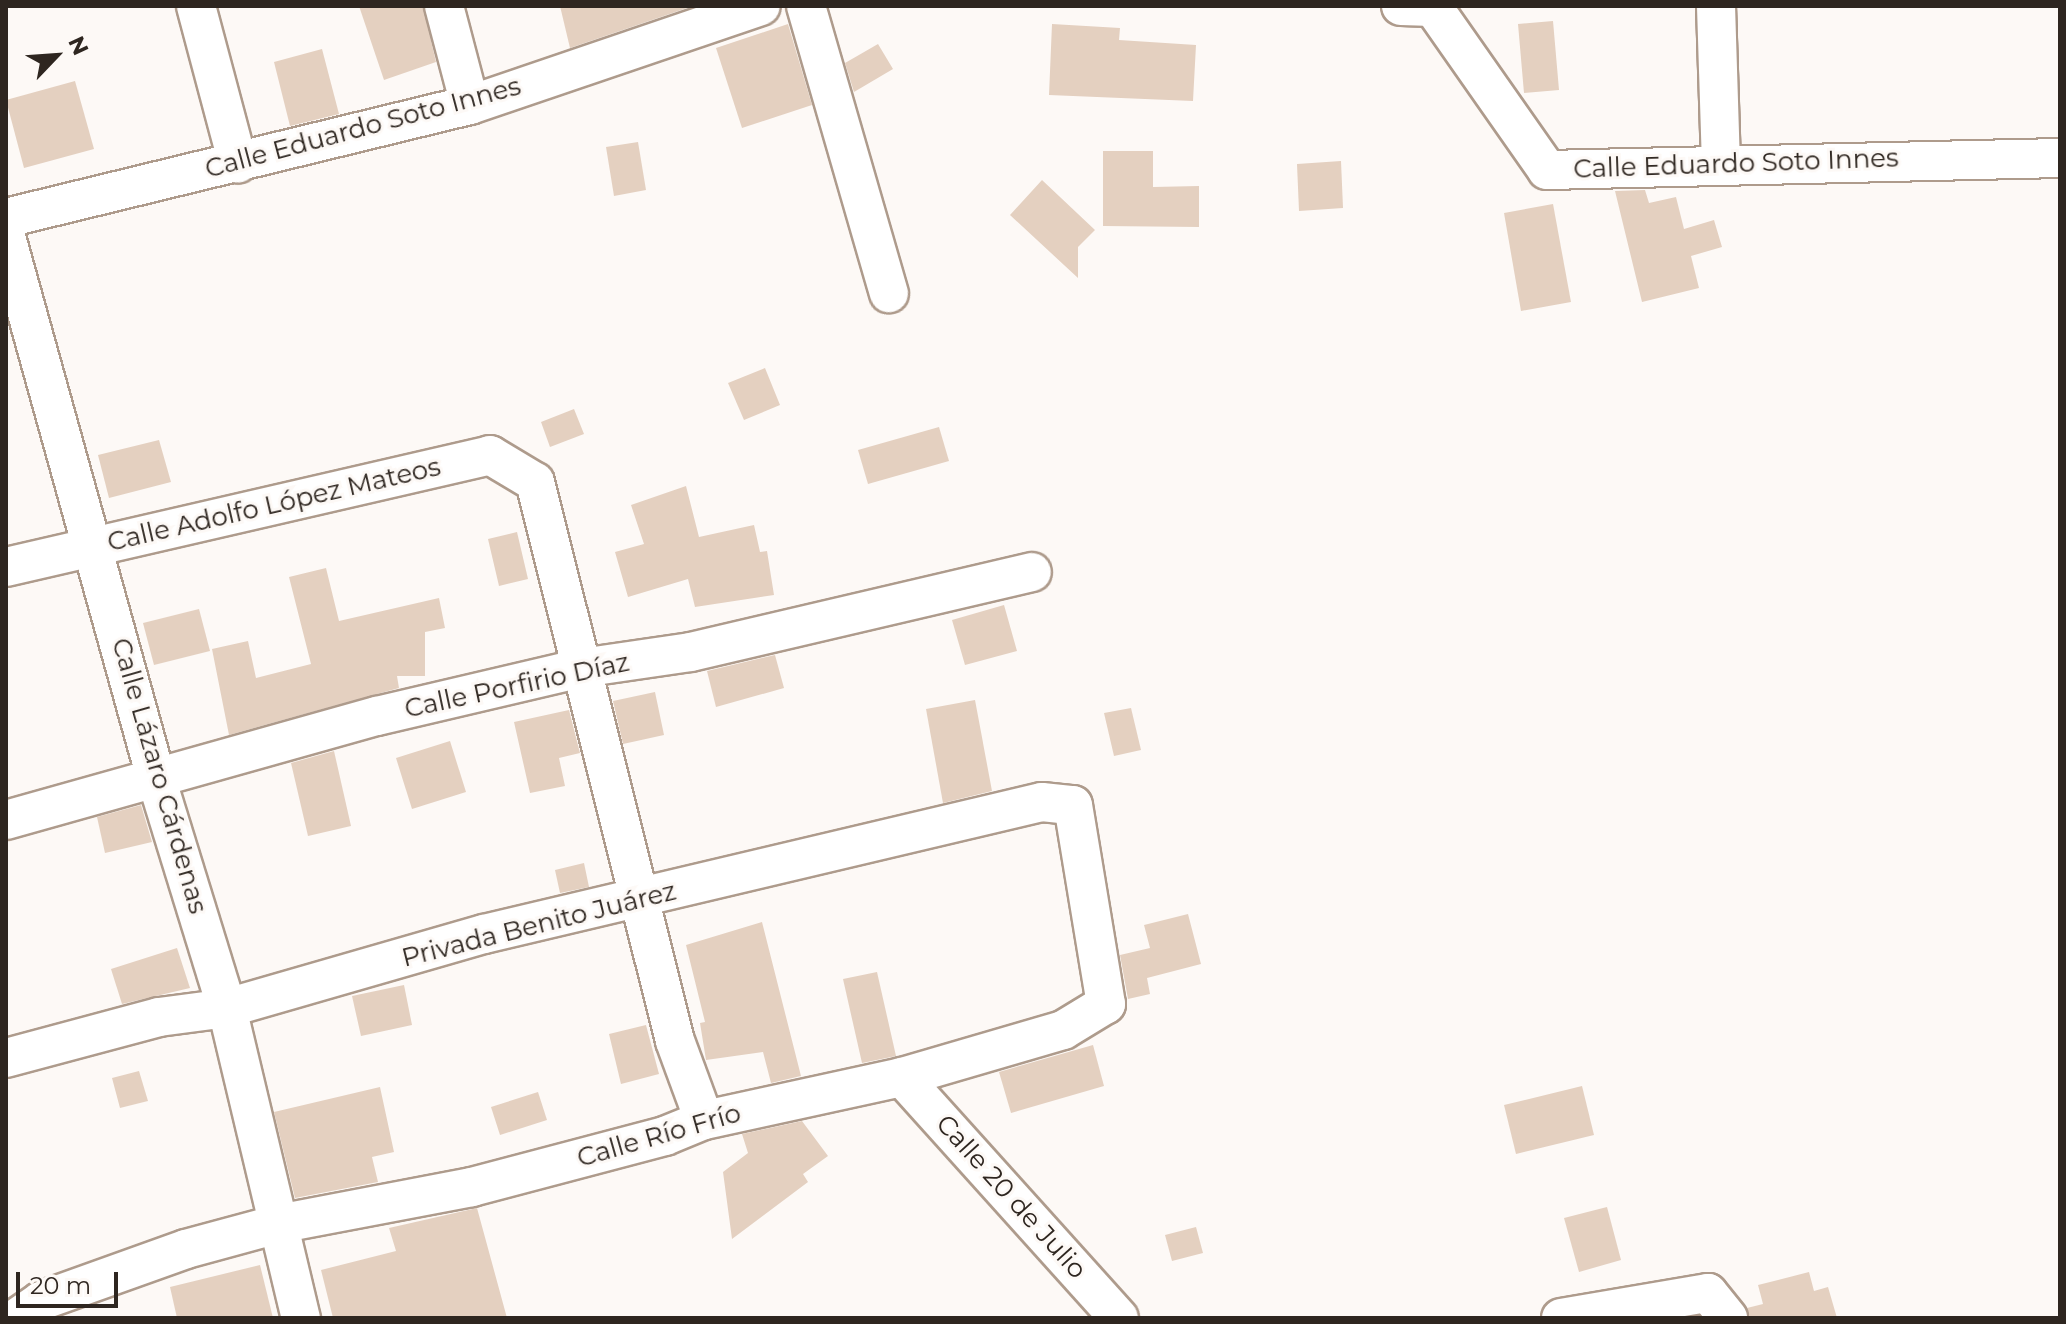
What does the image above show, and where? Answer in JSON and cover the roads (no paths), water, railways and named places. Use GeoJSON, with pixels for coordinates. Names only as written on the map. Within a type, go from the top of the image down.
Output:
{"type":"FeatureCollection","features":[{"type":"Feature","properties":{"kind":"street"},"geometry":{"type":"LineString","coordinates":[[196,6],[238,164]]}},
{"type":"Feature","properties":{"kind":"street"},"geometry":{"type":"LineString","coordinates":[[444,6],[470,105]]}},
{"type":"Feature","properties":{"kind":"street","name":"Calle Eduardo Soto Innes"},"geometry":{"type":"LineString","coordinates":[[6,218],[238,164],[470,105],[640,49],[676,18],[761,6]]}},
{"type":"Feature","properties":{"kind":"street"},"geometry":{"type":"LineString","coordinates":[[806,6],[889,293]]}},
{"type":"Feature","properties":{"kind":"street","name":"Calle Eduardo Soto Innes"},"geometry":{"type":"LineString","coordinates":[[1423,6],[1547,170],[2060,158]]}},
{"type":"Feature","properties":{"kind":"street"},"geometry":{"type":"LineString","coordinates":[[1716,6],[1721,165]]}},
{"type":"Feature","properties":{"kind":"street","name":"Calle Lázaro Cárdenas"},"geometry":{"type":"LineString","coordinates":[[6,237],[157,781],[227,1008],[301,1318]]}},
{"type":"Feature","properties":{"kind":"street","name":"Calle Adolfo López Mateos"},"geometry":{"type":"LineString","coordinates":[[6,567],[490,455],[535,482],[581,668]]}},
{"type":"Feature","properties":{"kind":"street","name":"Calle Porfirio Díaz"},"geometry":{"type":"LineString","coordinates":[[6,820],[157,781],[377,716],[581,668],[691,652],[1032,572]]}},
{"type":"Feature","properties":{"kind":"street"},"geometry":{"type":"LineString","coordinates":[[581,668],[675,1041],[704,1120]]}},
{"type":"Feature","properties":{"kind":"street","name":"Privada Benito Juárez"},"geometry":{"type":"LineString","coordinates":[[6,1058],[159,1017],[227,1008],[484,934],[641,901],[1042,802],[1073,805]]}},
{"type":"Feature","properties":{"kind":"street","name":"Calle Río Frío"},"geometry":{"type":"LineString","coordinates":[[17,1318],[55,1296],[186,1249],[278,1224],[472,1187],[665,1136],[704,1120],[902,1077],[1063,1030],[1106,1004],[1073,805]]}},
{"type":"Feature","properties":{"kind":"street","name":"Calle 20 de Julio"},"geometry":{"type":"LineString","coordinates":[[902,1077],[1119,1318]]}},
{"type":"Feature","properties":{"kind":"street"},"geometry":{"type":"LineString","coordinates":[[1561,1318],[1708,1293],[1728,1318]]}}]}
